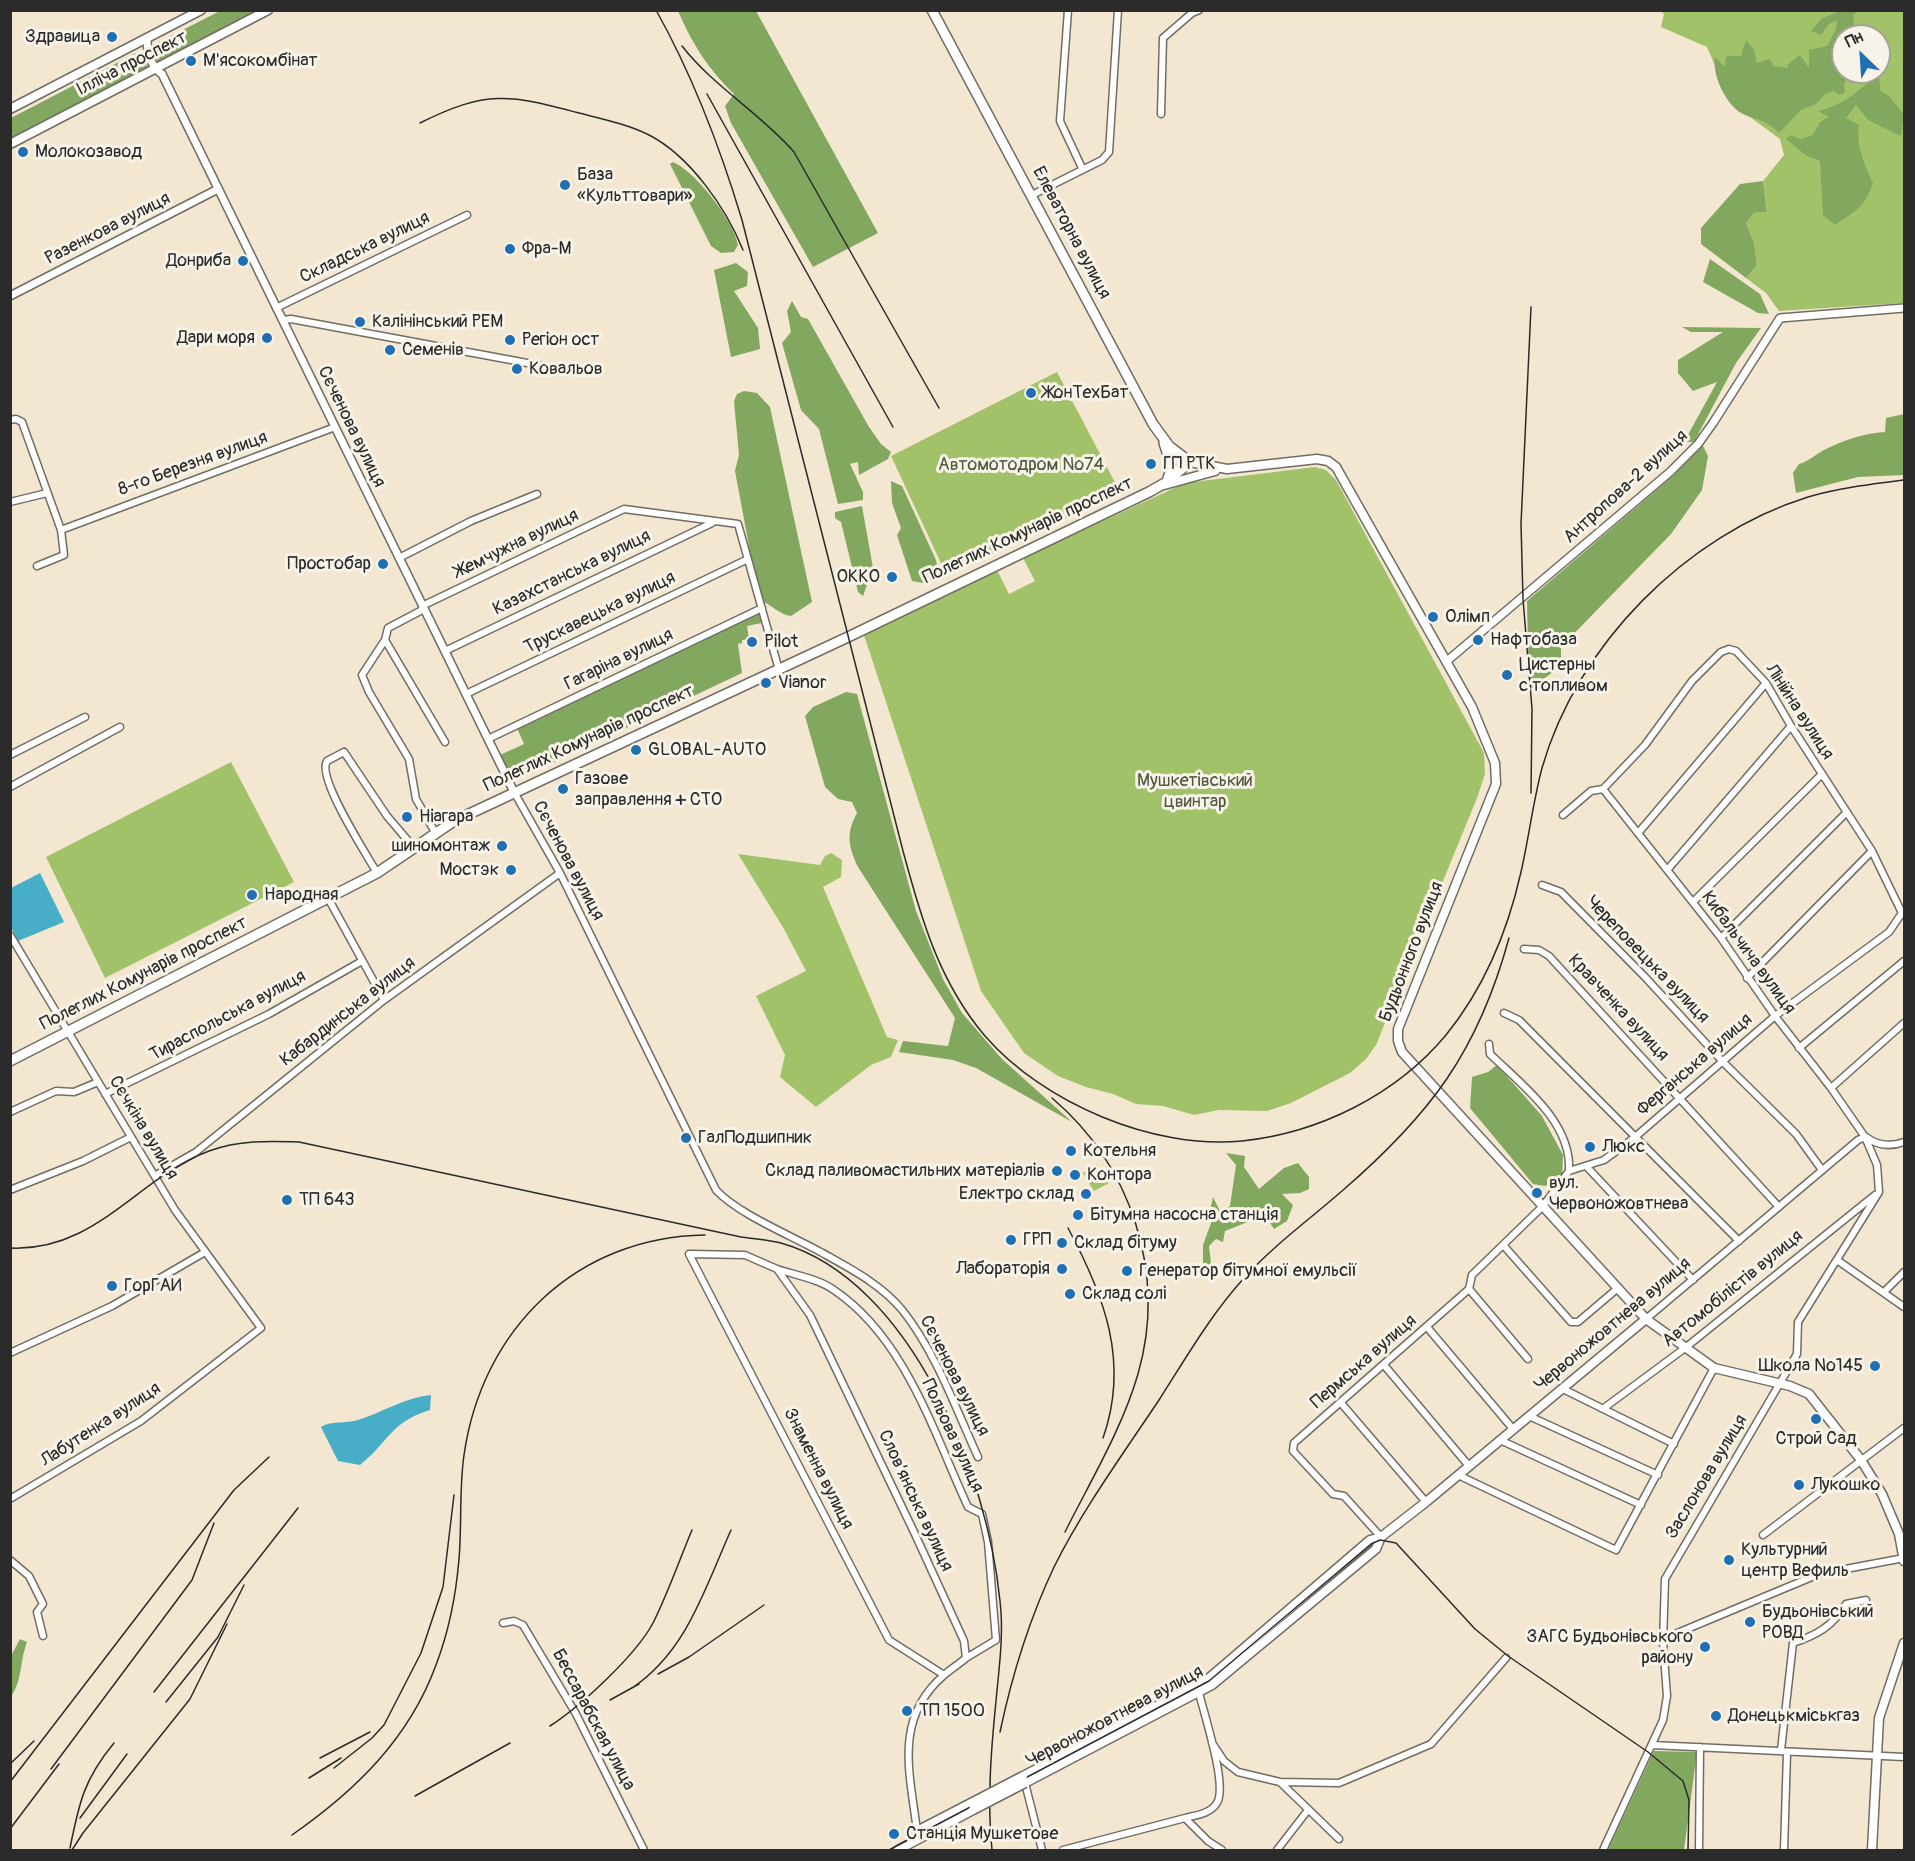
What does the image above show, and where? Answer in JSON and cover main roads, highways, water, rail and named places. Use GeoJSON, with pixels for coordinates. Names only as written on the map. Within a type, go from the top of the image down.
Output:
{"type":"FeatureCollection","features":[{"type":"Feature","properties":{"kind":"main road","name":"Ілліча проспект"},"geometry":{"type":"LineString","coordinates":[[10,109],[201,10]]}},
{"type":"Feature","properties":{"kind":"main road","name":"Ілліча проспект"},"geometry":{"type":"LineString","coordinates":[[10,144],[268,10]]}},
{"type":"Feature","properties":{"kind":"main road","name":"Елеваторна вулиця"},"geometry":{"type":"LineString","coordinates":[[932,10],[1160,436],[1190,462]]}},
{"type":"Feature","properties":{"kind":"main road"},"geometry":{"type":"LineString","coordinates":[[1160,436],[1172,467],[1170,475],[1161,486]]}},
{"type":"Feature","properties":{"kind":"main road","name":"Будьонного вулиця"},"geometry":{"type":"LineString","coordinates":[[1190,462],[1227,469],[1317,459],[1328,461],[1336,467],[1447,661],[1479,724],[1495,764],[1497,777],[1398,1029],[1398,1041],[1402,1052],[1646,1319],[1714,1368],[1779,1383],[1809,1394],[1861,1460],[1892,1515],[1904,1559]]}},
{"type":"Feature","properties":{"kind":"main road","name":"Полеглих Комунарів проспект"},"geometry":{"type":"LineString","coordinates":[[10,1061],[377,873],[415,849],[435,832],[514,792],[779,669],[1161,486],[1190,462]]}},
{"type":"Feature","properties":{"kind":"main road"},"geometry":{"type":"LineString","coordinates":[[1161,486],[1199,474],[1227,469]]}},
{"type":"Feature","properties":{"kind":"main road","name":"Червоножовтнева вулиця"},"geometry":{"type":"LineString","coordinates":[[898,1851],[918,1835],[1198,1689],[1371,1540],[1381,1537],[1426,1502],[1646,1319]]}},
{"type":"Feature","properties":{"kind":"main road"},"geometry":{"type":"LineString","coordinates":[[1872,1851],[1879,1718],[1905,1643]]}},
{"type":"Feature","properties":{"kind":"water"},"geometry":{"type":"Polygon","coordinates":[[[40,873],[64,922],[18,941],[11,927],[11,888],[40,873]]]}},
{"type":"Feature","properties":{"kind":"water"},"geometry":{"type":"Polygon","coordinates":[[[431,1395],[430,1410],[416,1415],[398,1427],[360,1465],[338,1461],[321,1427],[358,1420],[403,1402],[431,1395]]]}},
{"type":"Feature","properties":{"kind":"tram line"},"geometry":{"type":"LineString","coordinates":[[889,1850],[1209,1681],[1371,1544],[1380,1540],[1396,1543],[1475,1629],[1508,1656],[1648,1752],[1683,1781],[1689,1800],[1688,1850]]}},
{"type":"Feature","properties":{"kind":"railway"},"geometry":{"type":"LineString","coordinates":[[656,10],[705,113],[742,220],[903,851],[917,901],[934,948],[955,994],[985,1036],[1009,1060],[1037,1082],[1102,1117],[1173,1138],[1208,1142],[1242,1141],[1271,1137],[1327,1120],[1354,1108],[1404,1076],[1446,1035],[1460,1017],[1493,958],[1516,894],[1542,768],[1558,723],[1581,679],[1609,638],[1642,601],[1679,567],[1720,538],[1763,515],[1808,497],[1904,480]]}},
{"type":"Feature","properties":{"kind":"railway"},"geometry":{"type":"LineString","coordinates":[[682,46],[708,74],[767,125],[794,152],[939,408]]}},
{"type":"Feature","properties":{"kind":"railway"},"geometry":{"type":"LineString","coordinates":[[707,94],[893,427]]}},
{"type":"Feature","properties":{"kind":"railway"},"geometry":{"type":"LineString","coordinates":[[420,123],[463,105],[498,98],[534,102],[641,131],[679,156],[705,185],[727,217],[743,250]]}},
{"type":"Feature","properties":{"kind":"railway"},"geometry":{"type":"LineString","coordinates":[[1531,307],[1521,524],[1523,599],[1532,709],[1531,793]]}},
{"type":"Feature","properties":{"kind":"railway"},"geometry":{"type":"LineString","coordinates":[[1000,1732],[1022,1648],[1045,1587],[1065,1545],[1104,1482],[1199,1337],[1233,1291],[1292,1232],[1373,1163],[1425,1108],[1447,1079],[1482,1015],[1497,978],[1509,938]]}},
{"type":"Feature","properties":{"kind":"railway"},"geometry":{"type":"LineString","coordinates":[[1052,1098],[1080,1125],[1103,1155],[1122,1188],[1136,1223],[1144,1260],[1148,1298],[1146,1336],[1138,1374],[1124,1415],[1065,1532]]}},
{"type":"Feature","properties":{"kind":"railway"},"geometry":{"type":"LineString","coordinates":[[10,1248],[40,1246],[67,1238],[92,1226],[183,1163],[209,1151],[242,1143],[299,1142],[741,1237],[781,1243],[828,1264],[869,1298],[905,1341],[936,1390],[960,1444],[979,1499],[993,1552],[1001,1613],[1001,1651],[990,1776],[992,1850]]}},
{"type":"Feature","properties":{"kind":"railway"},"geometry":{"type":"LineString","coordinates":[[1068,1228],[1092,1278],[1109,1330],[1114,1383],[1111,1410],[1103,1438]]}},
{"type":"Feature","properties":{"kind":"railway"},"geometry":{"type":"LineString","coordinates":[[292,1835],[337,1800],[378,1761],[411,1717],[425,1692],[441,1652],[454,1599],[460,1546],[462,1468],[474,1409],[491,1368],[514,1331],[543,1298],[577,1272],[615,1252],[658,1240],[705,1235]]}},
{"type":"Feature","properties":{"kind":"railway"},"geometry":{"type":"LineString","coordinates":[[10,1782],[234,1490],[269,1457]]}},
{"type":"Feature","properties":{"kind":"railway"},"geometry":{"type":"LineString","coordinates":[[334,1768],[372,1738],[384,1725],[421,1653],[443,1587],[454,1495]]}},
{"type":"Feature","properties":{"kind":"railway"},"geometry":{"type":"LineString","coordinates":[[154,1692],[298,1508]]}},
{"type":"Feature","properties":{"kind":"railway"},"geometry":{"type":"LineString","coordinates":[[51,1769],[192,1580],[214,1523]]}},
{"type":"Feature","properties":{"kind":"railway"},"geometry":{"type":"LineString","coordinates":[[550,1726],[607,1679],[645,1636],[664,1600],[692,1530]]}},
{"type":"Feature","properties":{"kind":"railway"},"geometry":{"type":"LineString","coordinates":[[632,1688],[651,1673],[681,1637],[703,1596],[731,1530]]}},
{"type":"Feature","properties":{"kind":"railway"},"geometry":{"type":"LineString","coordinates":[[166,1702],[218,1637],[244,1585]]}},
{"type":"Feature","properties":{"kind":"railway"},"geometry":{"type":"LineString","coordinates":[[658,1674],[689,1657],[764,1605]]}},
{"type":"Feature","properties":{"kind":"railway"},"geometry":{"type":"LineString","coordinates":[[72,1850],[83,1833],[190,1699],[227,1624]]}},
{"type":"Feature","properties":{"kind":"railway"},"geometry":{"type":"LineString","coordinates":[[610,1700],[639,1684]]}},
{"type":"Feature","properties":{"kind":"railway"},"geometry":{"type":"LineString","coordinates":[[320,1758],[370,1732]]}},
{"type":"Feature","properties":{"kind":"railway"},"geometry":{"type":"LineString","coordinates":[[10,1764],[34,1741]]}},
{"type":"Feature","properties":{"kind":"railway"},"geometry":{"type":"LineString","coordinates":[[70,1848],[76,1818],[89,1780],[114,1743]]}},
{"type":"Feature","properties":{"kind":"railway"},"geometry":{"type":"LineString","coordinates":[[415,1796],[510,1743]]}},
{"type":"Feature","properties":{"kind":"railway"},"geometry":{"type":"LineString","coordinates":[[80,1818],[127,1754]]}},
{"type":"Feature","properties":{"kind":"railway"},"geometry":{"type":"LineString","coordinates":[[309,1778],[341,1758]]}},
{"type":"Feature","properties":{"kind":"railway"},"geometry":{"type":"LineString","coordinates":[[10,1829],[59,1764]]}},
{"type":"Feature","properties":{"kind":"place","name":"Здравица"},"geometry":{"type":"Point","coordinates":[112,37]}},
{"type":"Feature","properties":{"kind":"place","name":"М'ясокомбінат"},"geometry":{"type":"Point","coordinates":[191,61]}},
{"type":"Feature","properties":{"kind":"place","name":"Молокозавод"},"geometry":{"type":"Point","coordinates":[23,152]}},
{"type":"Feature","properties":{"kind":"place","name":"База «Культтовари»"},"geometry":{"type":"Point","coordinates":[565,185]}},
{"type":"Feature","properties":{"kind":"place","name":"Фра-М"},"geometry":{"type":"Point","coordinates":[510,249]}},
{"type":"Feature","properties":{"kind":"place","name":"Донриба"},"geometry":{"type":"Point","coordinates":[243,261]}},
{"type":"Feature","properties":{"kind":"place","name":"Калінінський РЕМ"},"geometry":{"type":"Point","coordinates":[360,322]}},
{"type":"Feature","properties":{"kind":"place","name":"Дари моря"},"geometry":{"type":"Point","coordinates":[267,338]}},
{"type":"Feature","properties":{"kind":"place","name":"Регіон ост"},"geometry":{"type":"Point","coordinates":[510,340]}},
{"type":"Feature","properties":{"kind":"place","name":"Семенів"},"geometry":{"type":"Point","coordinates":[390,350]}},
{"type":"Feature","properties":{"kind":"place","name":"Ковальов"},"geometry":{"type":"Point","coordinates":[517,369]}},
{"type":"Feature","properties":{"kind":"place","name":"ЖонТехБат"},"geometry":{"type":"Point","coordinates":[1031,393]}},
{"type":"Feature","properties":{"kind":"place","name":"ГП РТК"},"geometry":{"type":"Point","coordinates":[1151,464]}},
{"type":"Feature","properties":{"kind":"place","name":"Простобар"},"geometry":{"type":"Point","coordinates":[383,564]}},
{"type":"Feature","properties":{"kind":"place","name":"ОККО"},"geometry":{"type":"Point","coordinates":[892,577]}},
{"type":"Feature","properties":{"kind":"place","name":"Олімп"},"geometry":{"type":"Point","coordinates":[1433,617]}},
{"type":"Feature","properties":{"kind":"place","name":"Нафтобаза"},"geometry":{"type":"Point","coordinates":[1478,640]}},
{"type":"Feature","properties":{"kind":"place","name":"Pilot"},"geometry":{"type":"Point","coordinates":[752,642]}},
{"type":"Feature","properties":{"kind":"place","name":"Цистерны с топливом"},"geometry":{"type":"Point","coordinates":[1507,675]}},
{"type":"Feature","properties":{"kind":"place","name":"Vianor"},"geometry":{"type":"Point","coordinates":[766,683]}},
{"type":"Feature","properties":{"kind":"place","name":"GLOBAL-AUTO"},"geometry":{"type":"Point","coordinates":[636,750]}},
{"type":"Feature","properties":{"kind":"place","name":"Газове заправлення + СТО"},"geometry":{"type":"Point","coordinates":[563,789]}},
{"type":"Feature","properties":{"kind":"place","name":"Ніагара"},"geometry":{"type":"Point","coordinates":[407,817]}},
{"type":"Feature","properties":{"kind":"place","name":"шиномонтаж"},"geometry":{"type":"Point","coordinates":[502,846]}},
{"type":"Feature","properties":{"kind":"place","name":"Мостэк"},"geometry":{"type":"Point","coordinates":[511,870]}},
{"type":"Feature","properties":{"kind":"place","name":"Народная"},"geometry":{"type":"Point","coordinates":[252,895]}},
{"type":"Feature","properties":{"kind":"place","name":"ГалПодшипник"},"geometry":{"type":"Point","coordinates":[686,1138]}},
{"type":"Feature","properties":{"kind":"place","name":"Люкс"},"geometry":{"type":"Point","coordinates":[1590,1147]}},
{"type":"Feature","properties":{"kind":"place","name":"Котельня"},"geometry":{"type":"Point","coordinates":[1071,1151]}},
{"type":"Feature","properties":{"kind":"place","name":"Склад паливомастильних матеріалів"},"geometry":{"type":"Point","coordinates":[1057,1171]}},
{"type":"Feature","properties":{"kind":"place","name":"Контора"},"geometry":{"type":"Point","coordinates":[1075,1175]}},
{"type":"Feature","properties":{"kind":"place","name":"вул. Червоножовтнева"},"geometry":{"type":"Point","coordinates":[1537,1193]}},
{"type":"Feature","properties":{"kind":"place","name":"Електро склад"},"geometry":{"type":"Point","coordinates":[1086,1194]}},
{"type":"Feature","properties":{"kind":"place","name":"ТП 643"},"geometry":{"type":"Point","coordinates":[287,1200]}},
{"type":"Feature","properties":{"kind":"place","name":"Бітумна насосна станція"},"geometry":{"type":"Point","coordinates":[1078,1215]}},
{"type":"Feature","properties":{"kind":"place","name":"ГРП"},"geometry":{"type":"Point","coordinates":[1011,1240]}},
{"type":"Feature","properties":{"kind":"place","name":"Склад бітуму"},"geometry":{"type":"Point","coordinates":[1062,1243]}},
{"type":"Feature","properties":{"kind":"place","name":"Лабораторія"},"geometry":{"type":"Point","coordinates":[1062,1269]}},
{"type":"Feature","properties":{"kind":"place","name":"Генератор бітумної емульсії"},"geometry":{"type":"Point","coordinates":[1127,1271]}},
{"type":"Feature","properties":{"kind":"place","name":"ГорГАИ"},"geometry":{"type":"Point","coordinates":[112,1286]}},
{"type":"Feature","properties":{"kind":"place","name":"Склад солі"},"geometry":{"type":"Point","coordinates":[1070,1294]}},
{"type":"Feature","properties":{"kind":"place","name":"Школа №145"},"geometry":{"type":"Point","coordinates":[1875,1366]}},
{"type":"Feature","properties":{"kind":"place","name":"Строй Сад"},"geometry":{"type":"Point","coordinates":[1816,1419]}},
{"type":"Feature","properties":{"kind":"place","name":"Лукошко"},"geometry":{"type":"Point","coordinates":[1799,1485]}},
{"type":"Feature","properties":{"kind":"place","name":"Культурний центр Вефиль"},"geometry":{"type":"Point","coordinates":[1729,1560]}},
{"type":"Feature","properties":{"kind":"place","name":"Будьонівський РОВД"},"geometry":{"type":"Point","coordinates":[1750,1622]}},
{"type":"Feature","properties":{"kind":"place","name":"ЗАГС Будьонівського району"},"geometry":{"type":"Point","coordinates":[1705,1647]}},
{"type":"Feature","properties":{"kind":"place","name":"ТП 1500"},"geometry":{"type":"Point","coordinates":[907,1711]}},
{"type":"Feature","properties":{"kind":"place","name":"Донецькміськгаз"},"geometry":{"type":"Point","coordinates":[1716,1716]}},
{"type":"Feature","properties":{"kind":"place","name":"Станція Мушкетове"},"geometry":{"type":"Point","coordinates":[894,1834]}},
{"type":"Feature","properties":{"kind":"park label","name":"Автомотодром №74"},"geometry":{"type":"Point","coordinates":[1021,465]}},
{"type":"Feature","properties":{"kind":"park label","name":"Мушкетівський цвинтар"},"geometry":{"type":"Point","coordinates":[1195,791]}}]}
